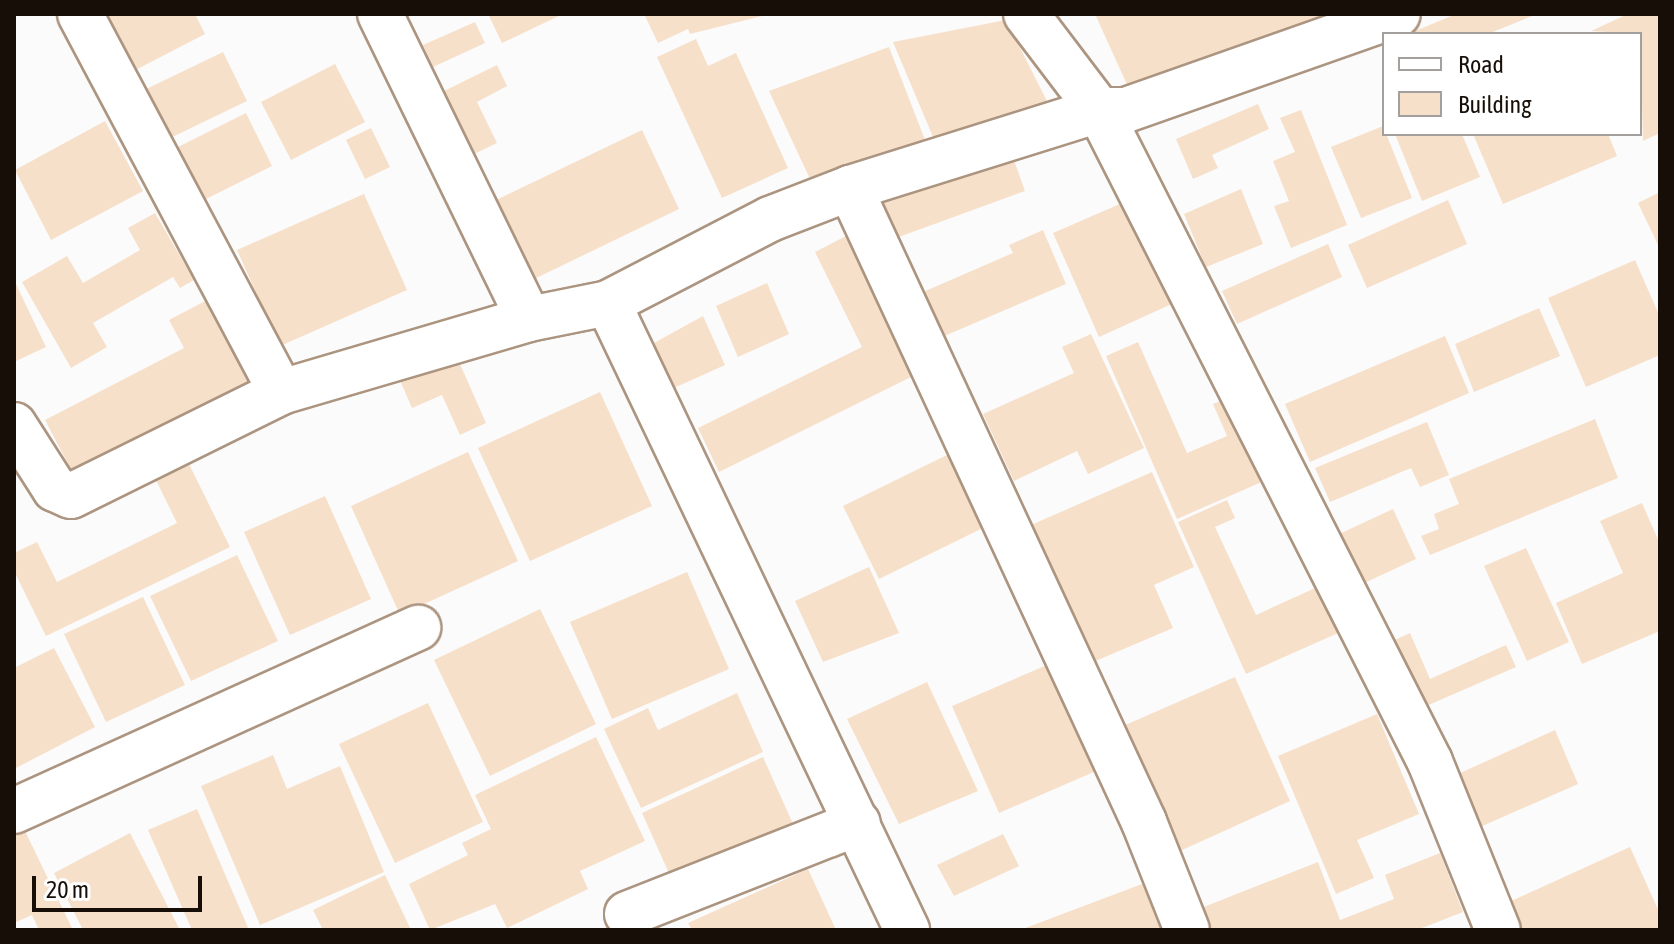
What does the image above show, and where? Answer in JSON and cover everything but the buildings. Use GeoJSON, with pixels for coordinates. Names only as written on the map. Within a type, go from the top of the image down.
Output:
{"type":"FeatureCollection","features":[{"type":"Feature","properties":{"kind":"street"},"geometry":{"type":"LineString","coordinates":[[80,14],[281,392]]}},
{"type":"Feature","properties":{"kind":"street"},"geometry":{"type":"LineString","coordinates":[[380,14],[529,319]]}},
{"type":"Feature","properties":{"kind":"street"},"geometry":{"type":"LineString","coordinates":[[1026,14],[1099,110],[1430,762],[1498,930]]}},
{"type":"Feature","properties":{"kind":"street"},"geometry":{"type":"LineString","coordinates":[[14,425],[55,489],[71,496],[281,392],[529,319],[608,303],[770,219],[850,188],[1099,110],[1126,110],[1388,16]]}},
{"type":"Feature","properties":{"kind":"street"},"geometry":{"type":"LineString","coordinates":[[850,188],[1144,822],[1187,930]]}},
{"type":"Feature","properties":{"kind":"street"},"geometry":{"type":"LineString","coordinates":[[608,303],[907,930]]}},
{"type":"Feature","properties":{"kind":"street"},"geometry":{"type":"LineString","coordinates":[[14,811],[418,628]]}},
{"type":"Feature","properties":{"kind":"street"},"geometry":{"type":"LineString","coordinates":[[627,914],[858,823]]}}]}
